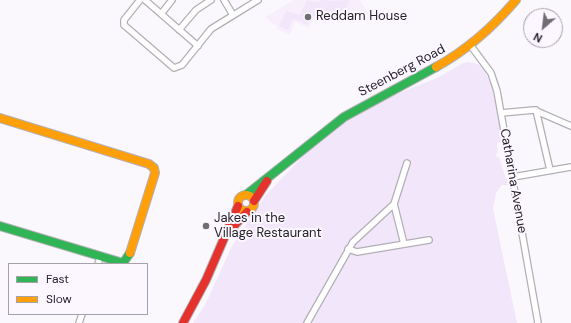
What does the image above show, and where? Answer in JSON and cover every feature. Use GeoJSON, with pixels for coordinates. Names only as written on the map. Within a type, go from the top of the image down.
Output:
{"type":"FeatureCollection","features":[{"type":"Feature","properties":{"kind":"main road","name":"Steenberg Road"},"geometry":{"type":"LineString","coordinates":[[246,195],[320,134],[352,112],[444,64],[471,46],[498,22],[516,0]]}},
{"type":"Feature","properties":{"kind":"main road"},"geometry":{"type":"LineString","coordinates":[[0,118],[143,162],[154,168],[155,173],[153,184],[128,259],[120,263],[99,260],[0,226]]}},
{"type":"Feature","properties":{"kind":"main road","name":"Steenberg Road"},"geometry":{"type":"LineString","coordinates":[[254,201],[263,185],[292,157]]}},
{"type":"Feature","properties":{"kind":"main road"},"geometry":{"type":"LineString","coordinates":[[183,323],[206,280],[238,206],[239,198],[246,195],[251,197],[254,201],[253,208],[247,212],[227,233]]}},
{"type":"Feature","properties":{"kind":"main road"},"geometry":{"type":"LineString","coordinates":[[238,206],[241,210],[247,212]]}},
{"type":"Feature","properties":{"kind":"street"},"geometry":{"type":"LineString","coordinates":[[140,0],[124,20],[124,25],[172,67],[177,68],[182,65],[211,29],[258,0]]}},
{"type":"Feature","properties":{"kind":"street"},"geometry":{"type":"LineString","coordinates":[[145,0],[198,46]]}},
{"type":"Feature","properties":{"kind":"street"},"geometry":{"type":"LineString","coordinates":[[161,14],[172,0]]}},
{"type":"Feature","properties":{"kind":"street"},"geometry":{"type":"LineString","coordinates":[[179,30],[196,10],[211,0]]}},
{"type":"Feature","properties":{"kind":"street"},"geometry":{"type":"LineString","coordinates":[[224,0],[233,15]]}},
{"type":"Feature","properties":{"kind":"street","name":"Catharina Avenue"},"geometry":{"type":"LineString","coordinates":[[471,46],[494,79],[538,323]]}},
{"type":"Feature","properties":{"kind":"street"},"geometry":{"type":"LineString","coordinates":[[501,113],[529,109],[536,110],[571,126]]}},
{"type":"Feature","properties":{"kind":"street"},"geometry":{"type":"LineString","coordinates":[[536,110],[550,170]]}},
{"type":"Feature","properties":{"kind":"street"},"geometry":{"type":"LineString","coordinates":[[307,323],[348,250],[364,231],[394,204],[407,163]]}},
{"type":"Feature","properties":{"kind":"street"},"geometry":{"type":"LineString","coordinates":[[512,177],[571,167]]}},
{"type":"Feature","properties":{"kind":"street"},"geometry":{"type":"LineString","coordinates":[[394,204],[404,244]]}},
{"type":"Feature","properties":{"kind":"street"},"geometry":{"type":"LineString","coordinates":[[348,250],[357,252],[429,240]]}},
{"type":"Feature","properties":{"kind":"shaded area","name":"Reddam House"},"geometry":{"type":"Polygon","coordinates":[[[294,0],[360,0],[369,15],[344,17],[341,23],[328,17],[325,24],[313,19],[309,28],[295,22],[290,35],[276,29],[277,27],[265,17],[294,0]]]}},
{"type":"Feature","properties":{"kind":"shaded area"},"geometry":{"type":"Polygon","coordinates":[[[307,0],[319,3],[320,0],[350,0],[340,20],[327,15],[324,21],[312,16],[307,25],[295,19],[292,20],[288,30],[279,26],[286,11],[300,15],[307,0]]]}},
{"type":"Feature","properties":{"kind":"shaded area"},"geometry":{"type":"Polygon","coordinates":[[[469,62],[479,65],[485,72],[490,81],[496,102],[502,142],[497,143],[498,153],[496,153],[497,158],[499,157],[508,185],[502,185],[496,193],[493,209],[517,323],[193,323],[206,303],[232,246],[265,196],[322,136],[382,100],[439,77],[463,63],[469,62]]]}},
{"type":"Feature","properties":{"kind":"traffic: fast"},"geometry":{"type":"LineString","coordinates":[[246,195],[344,117],[436,67]]}},
{"type":"Feature","properties":{"kind":"traffic: fast"},"geometry":{"type":"LineString","coordinates":[[0,226],[123,263],[130,253]]}},
{"type":"Feature","properties":{"kind":"traffic: slow"},"geometry":{"type":"LineString","coordinates":[[436,67],[479,37],[516,0]]}},
{"type":"Feature","properties":{"kind":"traffic: slow"},"geometry":{"type":"LineString","coordinates":[[0,118],[149,164],[154,168],[155,173],[130,253]]}},
{"type":"Feature","properties":{"kind":"traffic: slow"},"geometry":{"type":"LineString","coordinates":[[243,195],[249,195],[254,200],[254,203],[252,209],[249,211],[243,211],[238,206],[238,200],[243,195]]}},
{"type":"Feature","properties":{"kind":"traffic: jam"},"geometry":{"type":"LineString","coordinates":[[254,201],[267,181]]}},
{"type":"Feature","properties":{"kind":"traffic: jam"},"geometry":{"type":"LineString","coordinates":[[183,323],[206,280],[238,206]]}},
{"type":"Feature","properties":{"kind":"traffic: jam"},"geometry":{"type":"LineString","coordinates":[[230,230],[247,212]]}},
{"type":"Feature","properties":{"kind":"place","name":"Reddam House"},"geometry":{"type":"Point","coordinates":[308,17]}},
{"type":"Feature","properties":{"kind":"place","name":"Jakes in the Village Restaurant"},"geometry":{"type":"Point","coordinates":[206,226]}}]}
